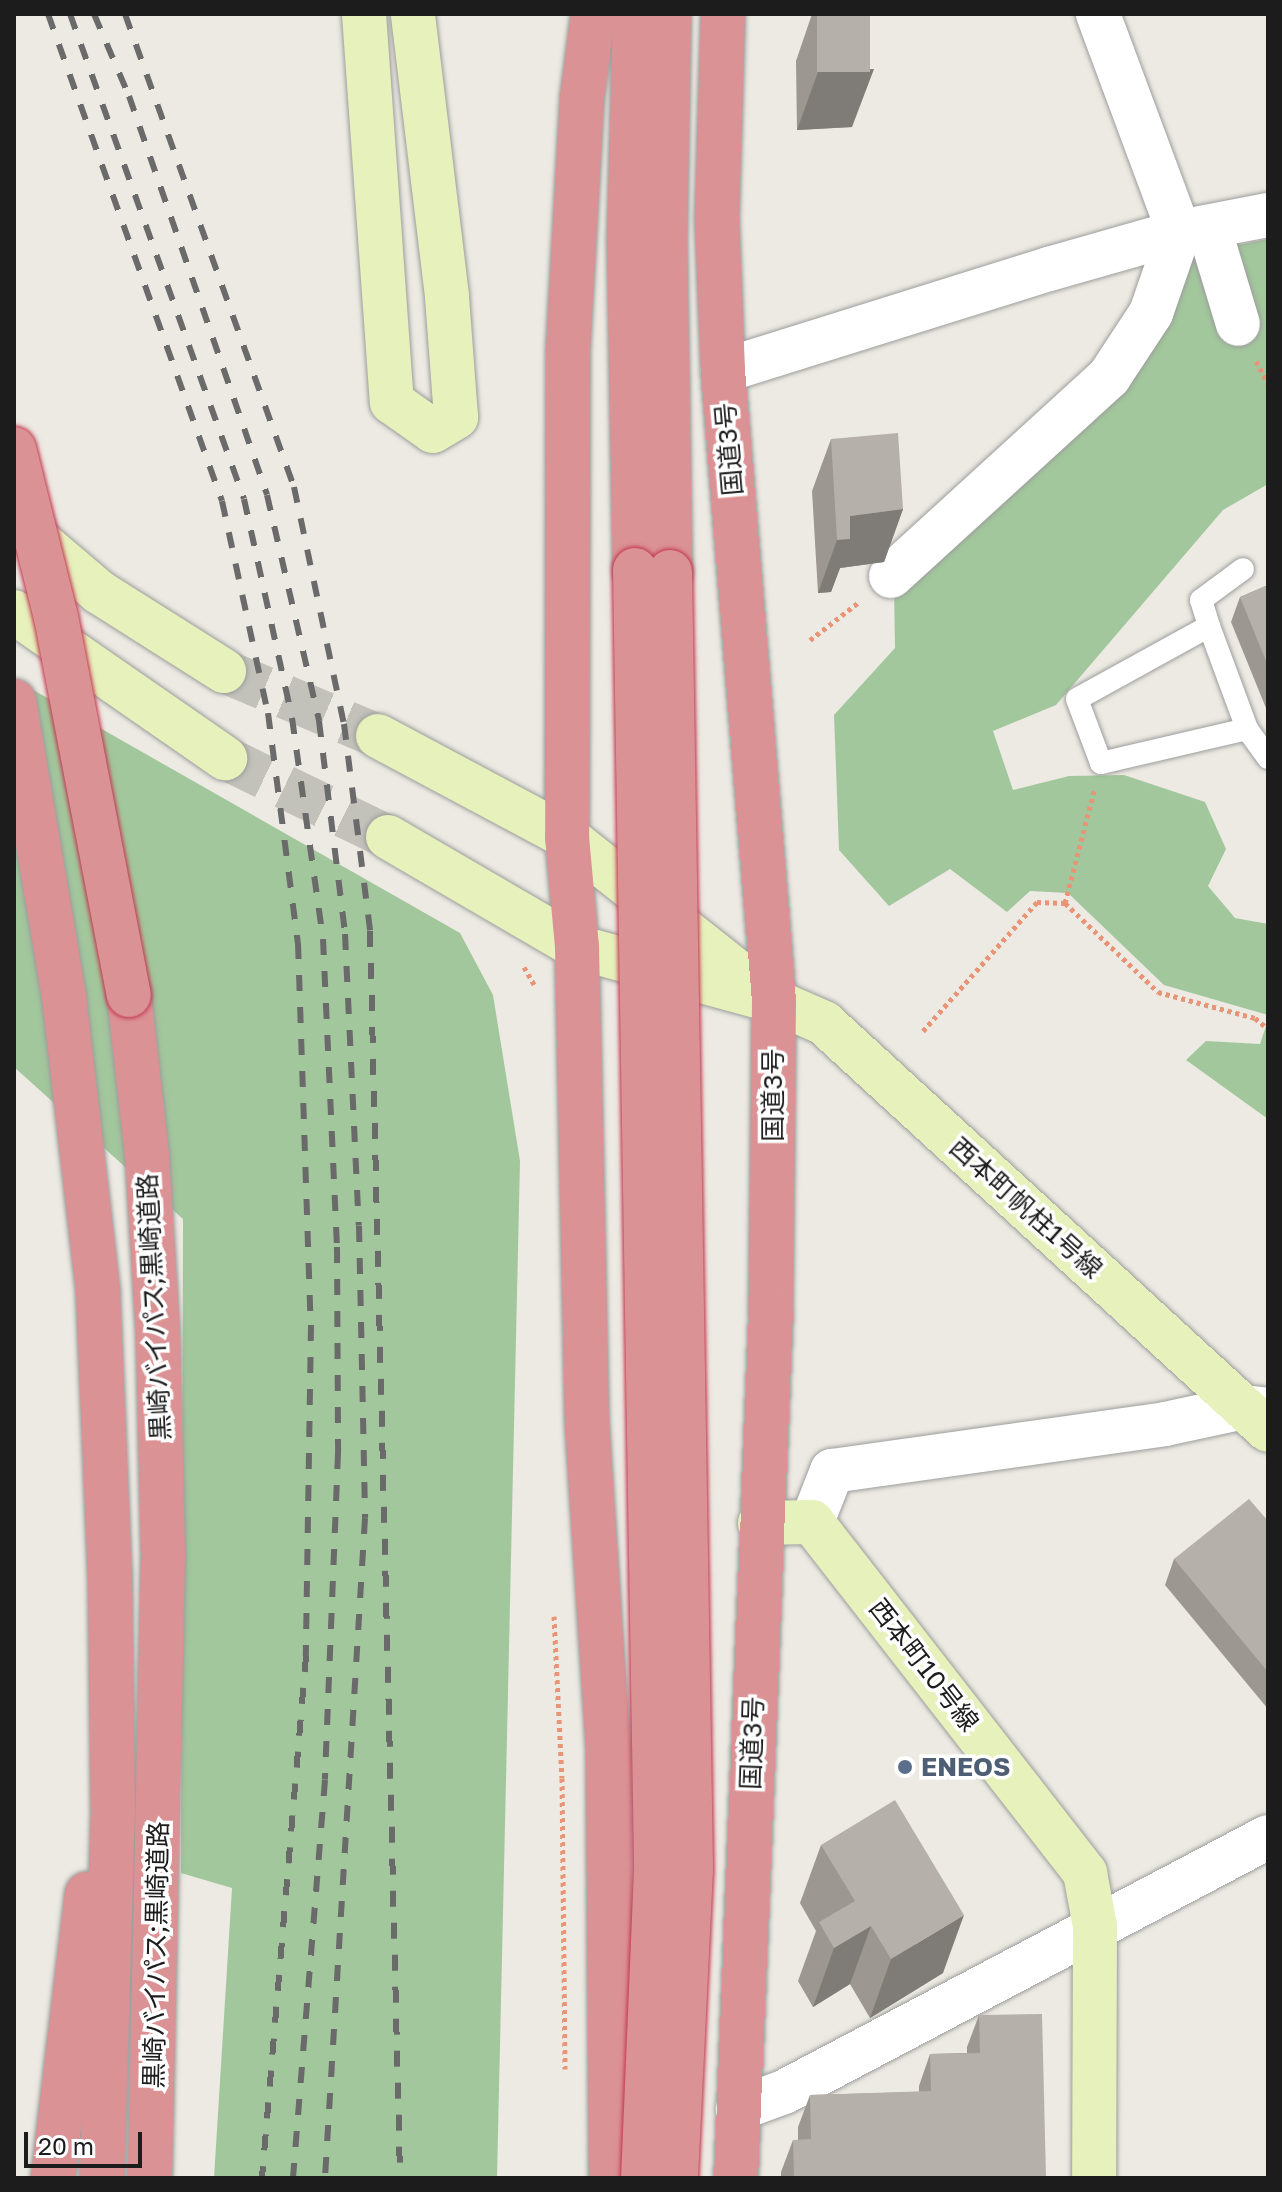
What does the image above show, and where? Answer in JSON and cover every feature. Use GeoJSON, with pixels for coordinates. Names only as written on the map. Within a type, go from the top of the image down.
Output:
{"type":"FeatureCollection","features":[{"type":"Feature","properties":{"kind":"highway"},"geometry":{"type":"LineString","coordinates":[[593,14],[582,99],[568,350],[567,837],[577,947],[587,1423],[608,1750],[611,2178]]}},
{"type":"Feature","properties":{"kind":"highway"},"geometry":{"type":"LineString","coordinates":[[635,14],[629,238],[653,571],[691,1870],[676,2178]]}},
{"type":"Feature","properties":{"kind":"highway"},"geometry":{"type":"LineString","coordinates":[[643,2178],[656,1870],[653,571],[669,14]]}},
{"type":"Feature","properties":{"kind":"highway","name":"国道3号"},"geometry":{"type":"LineString","coordinates":[[723,14],[717,220],[723,371],[774,1001],[771,1312],[760,1523],[736,2178]]}},
{"type":"Feature","properties":{"kind":"highway","name":"黒崎バイパス;黒崎道路"},"geometry":{"type":"LineString","coordinates":[[14,449],[59,632],[129,995],[147,1155],[158,1334],[163,1555],[150,2178]]}},
{"type":"Feature","properties":{"kind":"highway","name":"黒崎バイパス;黒崎道路"},"geometry":{"type":"LineString","coordinates":[[14,701],[64,997],[98,1293],[110,1575],[112,1840],[102,2178]]}},
{"type":"Feature","properties":{"kind":"highway"},"geometry":{"type":"LineString","coordinates":[[53,2178],[87,1893],[110,1575]]}},
{"type":"Feature","properties":{"kind":"street"},"geometry":{"type":"LineString","coordinates":[[364,14],[392,402],[433,431],[456,417],[447,296],[413,14]]}},
{"type":"Feature","properties":{"kind":"street"},"geometry":{"type":"LineString","coordinates":[[1098,14],[1238,324]]}},
{"type":"Feature","properties":{"kind":"street"},"geometry":{"type":"LineString","coordinates":[[723,371],[1194,230],[1268,215]]}},
{"type":"Feature","properties":{"kind":"street"},"geometry":{"type":"LineString","coordinates":[[891,576],[1109,377],[1151,313],[1194,230]]}},
{"type":"Feature","properties":{"kind":"street"},"geometry":{"type":"LineString","coordinates":[[14,519],[99,592],[224,671]]}},
{"type":"Feature","properties":{"kind":"street"},"geometry":{"type":"LineString","coordinates":[[14,612],[225,758]]}},
{"type":"Feature","properties":{"kind":"street"},"geometry":{"type":"LineString","coordinates":[[378,736],[567,837],[774,1001]]}},
{"type":"Feature","properties":{"kind":"street"},"geometry":{"type":"LineString","coordinates":[[388,837],[577,947],[774,1001]]}},
{"type":"Feature","properties":{"kind":"street","name":"西本町帆柱1号線"},"geometry":{"type":"LineString","coordinates":[[774,1001],[824,1023],[1260,1416]]}},
{"type":"Feature","properties":{"kind":"street"},"geometry":{"type":"LineString","coordinates":[[760,1523],[812,1522],[832,1471],[1165,1424],[1260,1416]]}},
{"type":"Feature","properties":{"kind":"street","name":"西本町10号線"},"geometry":{"type":"LineString","coordinates":[[812,1522],[1085,1873],[1095,1926],[1094,2178]]}},
{"type":"Feature","properties":{"kind":"street"},"geometry":{"type":"LineString","coordinates":[[738,2109],[784,2092],[1268,1837]]}},
{"type":"Feature","properties":{"kind":"lane"},"geometry":{"type":"LineString","coordinates":[[1243,569],[1201,600],[1247,729],[1268,758]]}},
{"type":"Feature","properties":{"kind":"lane"},"geometry":{"type":"LineString","coordinates":[[1209,626],[1077,699],[1101,763],[1247,729]]}},
{"type":"Feature","properties":{"kind":"path"},"geometry":{"type":"LineString","coordinates":[[810,640],[891,576]]}},
{"type":"Feature","properties":{"kind":"path"},"geometry":{"type":"LineString","coordinates":[[1065,903],[1101,763]]}},
{"type":"Feature","properties":{"kind":"path"},"geometry":{"type":"LineString","coordinates":[[923,1031],[1037,902],[1065,903],[1158,992],[1255,1018],[1268,1029]]}},
{"type":"Feature","properties":{"kind":"green space"},"geometry":{"type":"Polygon","coordinates":[[[1268,239],[1268,484],[1223,510],[1056,705],[993,731],[1013,790],[1069,776],[1124,775],[1205,802],[1226,849],[1208,886],[1235,918],[1268,924],[1268,1015],[1164,985],[1068,893],[1030,891],[1007,912],[950,869],[889,906],[839,850],[834,715],[895,648],[894,587],[1119,385],[1182,256],[1268,239]]]}},
{"type":"Feature","properties":{"kind":"green space"},"geometry":{"type":"Polygon","coordinates":[[[14,679],[460,933],[493,995],[520,1161],[497,2178],[214,2178],[232,1888],[181,1873],[183,1219],[14,1067],[14,679]]]}},
{"type":"Feature","properties":{"kind":"green space"},"geometry":{"type":"Polygon","coordinates":[[[1268,1020],[1268,1119],[1186,1060],[1206,1041],[1260,1044],[1268,1020]]]}},
{"type":"Feature","properties":{"kind":"building"},"geometry":{"type":"Polygon","coordinates":[[[817,14],[870,14],[870,72],[817,72],[817,14]]]}},
{"type":"Feature","properties":{"kind":"building"},"geometry":{"type":"Polygon","coordinates":[[[898,433],[903,509],[850,516],[850,539],[837,540],[831,439],[898,433]]]}},
{"type":"Feature","properties":{"kind":"building"},"geometry":{"type":"Polygon","coordinates":[[[1268,585],[1268,666],[1240,597],[1268,585]]]}},
{"type":"Feature","properties":{"kind":"building"},"geometry":{"type":"Polygon","coordinates":[[[1249,1499],[1268,1521],[1268,1672],[1174,1559],[1249,1499]]]}},
{"type":"Feature","properties":{"kind":"building"},"geometry":{"type":"Polygon","coordinates":[[[895,1800],[964,1915],[891,1959],[871,1926],[834,1948],[819,1922],[855,1901],[821,1845],[895,1800]]]}},
{"type":"Feature","properties":{"kind":"building"},"geometry":{"type":"Polygon","coordinates":[[[1042,2014],[1046,2178],[794,2178],[793,2140],[811,2139],[810,2095],[931,2091],[930,2054],[980,2053],[979,2015],[1042,2014]]]}},
{"type":"Feature","properties":{"kind":"tunnel"},"geometry":{"type":"LineString","coordinates":[[224,671],[378,736]]}},
{"type":"Feature","properties":{"kind":"tunnel"},"geometry":{"type":"LineString","coordinates":[[225,758],[388,837]]}},
{"type":"Feature","properties":{"kind":"railway"},"geometry":{"type":"LineString","coordinates":[[48,14],[222,501],[268,713],[298,943],[311,1325],[306,1656],[262,2178]]}},
{"type":"Feature","properties":{"kind":"railway"},"geometry":{"type":"LineString","coordinates":[[70,14],[244,499],[292,718],[323,939],[337,1247],[338,1453],[325,1780],[293,2178]]}},
{"type":"Feature","properties":{"kind":"railway"},"geometry":{"type":"LineString","coordinates":[[94,14],[129,96],[267,495],[319,721],[345,934],[359,1226],[365,1518],[325,2178]]}},
{"type":"Feature","properties":{"kind":"railway"},"geometry":{"type":"LineString","coordinates":[[125,14],[294,487],[344,724],[370,931],[400,2178]]}},
{"type":"Feature","properties":{"kind":"place","name":"ENEOS"},"geometry":{"type":"Point","coordinates":[905,1767]}}]}
